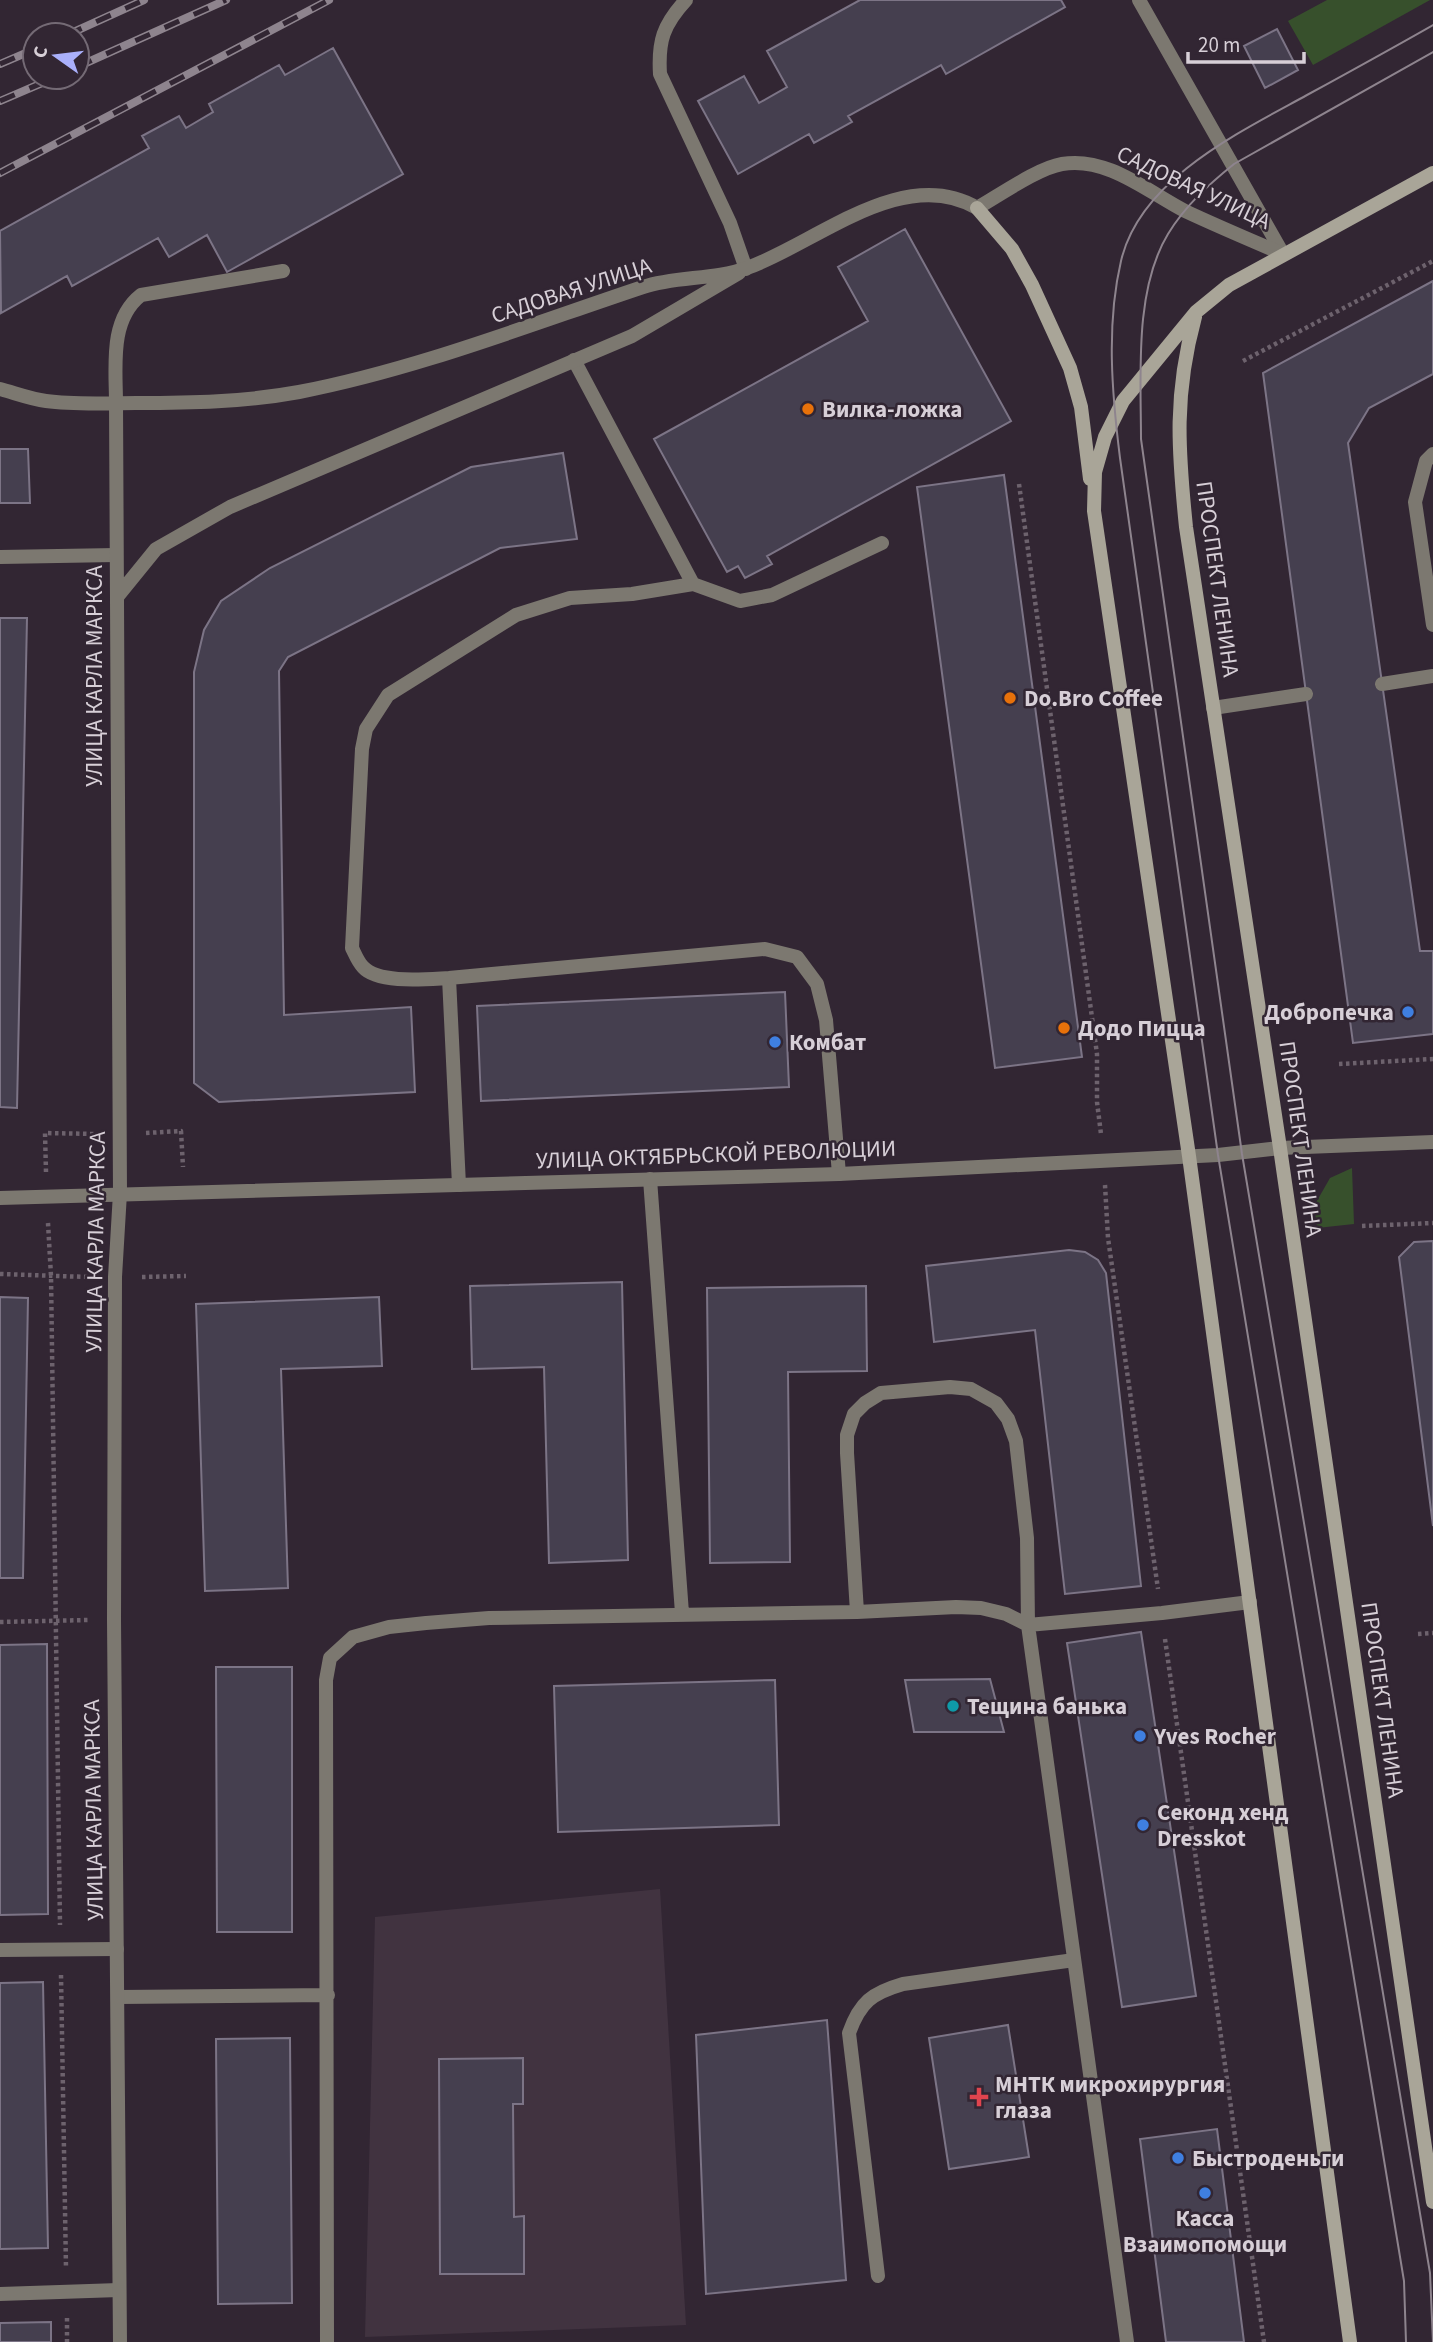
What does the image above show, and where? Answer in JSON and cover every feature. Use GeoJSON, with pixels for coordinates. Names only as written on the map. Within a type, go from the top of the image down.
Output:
{"type":"FeatureCollection","features":[{"type":"Feature","properties":{"kind":"main road","name":"САДОВАЯ УЛИЦА"},"geometry":{"type":"LineString","coordinates":[[1196,312],[1229,285],[1433,173]]}},
{"type":"Feature","properties":{"kind":"main road"},"geometry":{"type":"LineString","coordinates":[[977,208],[1012,249],[1037,295],[1070,368],[1081,407],[1189,1156],[1350,2342]]}},
{"type":"Feature","properties":{"kind":"main road"},"geometry":{"type":"LineString","coordinates":[[1094,511],[1095,472],[1105,437],[1119,408],[1141,377],[1196,312]]}},
{"type":"Feature","properties":{"kind":"main road","name":"ПРОСПЕКТ ЛЕНИНА"},"geometry":{"type":"LineString","coordinates":[[1196,312],[1185,354],[1179,399],[1179,440],[1186,527],[1280,1149],[1433,2202]]}},
{"type":"Feature","properties":{"kind":"street"},"geometry":{"type":"LineString","coordinates":[[117,597],[156,549],[230,507],[632,336],[746,269],[730,223],[660,74],[659,50],[666,28],[674,13],[686,0]]}},
{"type":"Feature","properties":{"kind":"street","name":"САДОВАЯ УЛИЦА"},"geometry":{"type":"LineString","coordinates":[[1139,0],[1283,254]]}},
{"type":"Feature","properties":{"kind":"street","name":"САДОВАЯ УЛИЦА"},"geometry":{"type":"LineString","coordinates":[[0,389],[46,401],[200,404],[297,392],[396,370],[646,286],[746,269],[879,205],[910,196],[960,198],[977,208],[1049,168],[1078,163],[1095,166],[1135,182],[1184,210],[1283,254]]}},
{"type":"Feature","properties":{"kind":"street","name":"УЛИЦА КАРЛА МАРКСА"},"geometry":{"type":"LineString","coordinates":[[120,2342],[114,1620],[116,1277],[120,1193],[116,555],[118,332],[131,302],[141,295],[283,271]]}},
{"type":"Feature","properties":{"kind":"street"},"geometry":{"type":"LineString","coordinates":[[574,360],[693,584]]}},
{"type":"Feature","properties":{"kind":"street"},"geometry":{"type":"LineString","coordinates":[[1433,454],[1426,461],[1415,502],[1433,625]]}},
{"type":"Feature","properties":{"kind":"street"},"geometry":{"type":"LineString","coordinates":[[839,1174],[826,1020],[817,984],[797,957],[765,949],[449,978],[406,979],[374,976],[363,967],[352,948],[362,750],[366,729],[388,695],[516,615],[570,598],[632,594],[693,584],[740,601],[772,595],[882,543]]}},
{"type":"Feature","properties":{"kind":"street"},"geometry":{"type":"LineString","coordinates":[[0,557],[116,555]]}},
{"type":"Feature","properties":{"kind":"street"},"geometry":{"type":"LineString","coordinates":[[1382,684],[1433,676]]}},
{"type":"Feature","properties":{"kind":"street"},"geometry":{"type":"LineString","coordinates":[[1213,708],[1306,694]]}},
{"type":"Feature","properties":{"kind":"street"},"geometry":{"type":"LineString","coordinates":[[449,978],[459,1185]]}},
{"type":"Feature","properties":{"kind":"street","name":"УЛИЦА ОКТЯБРЬСКОЙ РЕВОЛЮЦИИ"},"geometry":{"type":"LineString","coordinates":[[0,1198],[839,1174],[1433,1142]]}},
{"type":"Feature","properties":{"kind":"street"},"geometry":{"type":"LineString","coordinates":[[650,1179],[682,1613]]}},
{"type":"Feature","properties":{"kind":"street"},"geometry":{"type":"LineString","coordinates":[[857,1612],[847,1454],[847,1435],[855,1415],[864,1403],[881,1393],[950,1387],[971,1389],[996,1403],[1008,1419],[1016,1441],[1027,1538],[1028,1625],[1127,2342]]}},
{"type":"Feature","properties":{"kind":"street"},"geometry":{"type":"LineString","coordinates":[[327,2342],[326,1680],[330,1658],[353,1637],[401,1626],[489,1618],[857,1612],[956,1607],[981,1608],[1006,1614],[1028,1625],[1250,1602]]}},
{"type":"Feature","properties":{"kind":"street"},"geometry":{"type":"LineString","coordinates":[[0,1950],[117,1949]]}},
{"type":"Feature","properties":{"kind":"street"},"geometry":{"type":"LineString","coordinates":[[878,2276],[849,2034],[855,2017],[864,2004],[878,1992],[903,1984],[1074,1961]]}},
{"type":"Feature","properties":{"kind":"street"},"geometry":{"type":"LineString","coordinates":[[118,1997],[328,1995]]}},
{"type":"Feature","properties":{"kind":"street"},"geometry":{"type":"LineString","coordinates":[[0,2294],[119,2290]]}},
{"type":"Feature","properties":{"kind":"path"},"geometry":{"type":"LineString","coordinates":[[1243,361],[1433,261]]}},
{"type":"Feature","properties":{"kind":"path"},"geometry":{"type":"LineString","coordinates":[[1018,484],[1097,1054],[1097,1102],[1104,1159],[1108,1238],[1264,2342]]}},
{"type":"Feature","properties":{"kind":"path"},"geometry":{"type":"LineString","coordinates":[[1339,1064],[1433,1059]]}},
{"type":"Feature","properties":{"kind":"path"},"geometry":{"type":"LineString","coordinates":[[67,2342],[51,1290],[45,1133],[120,1134],[181,1131],[184,1193]]}},
{"type":"Feature","properties":{"kind":"path"},"geometry":{"type":"LineString","coordinates":[[1362,1226],[1433,1223]]}},
{"type":"Feature","properties":{"kind":"path"},"geometry":{"type":"LineString","coordinates":[[0,1622],[114,1620]]}},
{"type":"Feature","properties":{"kind":"path"},"geometry":{"type":"LineString","coordinates":[[1418,1634],[1433,1633]]}},
{"type":"Feature","properties":{"kind":"shaded area"},"geometry":{"type":"Polygon","coordinates":[[[660,1889],[686,2325],[365,2337],[375,1917],[660,1889]]]}},
{"type":"Feature","properties":{"kind":"green space"},"geometry":{"type":"Polygon","coordinates":[[[1327,0],[1430,0],[1313,65],[1288,21],[1327,0]]]}},
{"type":"Feature","properties":{"kind":"green space"},"geometry":{"type":"Polygon","coordinates":[[[1352,1168],[1354,1224],[1317,1228],[1314,1206],[1330,1178],[1352,1168]]]}},
{"type":"Feature","properties":{"kind":"building"},"geometry":{"type":"Polygon","coordinates":[[[860,0],[1061,0],[1065,7],[946,74],[941,65],[848,116],[852,122],[814,143],[809,134],[738,174],[698,101],[744,76],[759,103],[787,87],[767,51],[860,0]]]}},
{"type":"Feature","properties":{"kind":"building"},"geometry":{"type":"Polygon","coordinates":[[[1277,29],[1298,70],[1265,88],[1244,46],[1277,29]]]}},
{"type":"Feature","properties":{"kind":"building"},"geometry":{"type":"Polygon","coordinates":[[[333,48],[403,174],[227,272],[207,235],[169,257],[158,238],[72,286],[67,276],[1,313],[0,231],[149,148],[142,136],[179,116],[186,128],[213,112],[209,104],[279,65],[285,75],[333,48]]]}},
{"type":"Feature","properties":{"kind":"building"},"geometry":{"type":"Polygon","coordinates":[[[905,229],[1011,421],[767,556],[772,564],[745,578],[738,566],[727,572],[654,439],[868,321],[838,267],[905,229]]]}},
{"type":"Feature","properties":{"kind":"building"},"geometry":{"type":"Polygon","coordinates":[[[1433,281],[1433,374],[1369,408],[1348,443],[1420,951],[1433,951],[1433,1034],[1353,1043],[1263,373],[1433,281]]]}},
{"type":"Feature","properties":{"kind":"building"},"geometry":{"type":"Polygon","coordinates":[[[0,449],[28,449],[30,503],[0,503],[0,449]]]}},
{"type":"Feature","properties":{"kind":"building"},"geometry":{"type":"Polygon","coordinates":[[[563,453],[577,539],[500,548],[288,657],[279,671],[284,1015],[411,1007],[415,1092],[219,1102],[194,1083],[194,672],[204,630],[221,601],[270,568],[471,467],[563,453]]]}},
{"type":"Feature","properties":{"kind":"building"},"geometry":{"type":"Polygon","coordinates":[[[1004,475],[1082,1057],[995,1068],[917,487],[1004,475]]]}},
{"type":"Feature","properties":{"kind":"building"},"geometry":{"type":"Polygon","coordinates":[[[0,618],[27,618],[17,1108],[0,1107],[0,618]]]}},
{"type":"Feature","properties":{"kind":"building"},"geometry":{"type":"Polygon","coordinates":[[[785,992],[789,1087],[481,1101],[477,1006],[785,992]]]}},
{"type":"Feature","properties":{"kind":"building"},"geometry":{"type":"Polygon","coordinates":[[[1433,1241],[1433,1526],[1399,1257],[1414,1242],[1433,1241]]]}},
{"type":"Feature","properties":{"kind":"building"},"geometry":{"type":"Polygon","coordinates":[[[1069,1250],[1085,1252],[1098,1260],[1106,1273],[1141,1586],[1065,1594],[1035,1330],[934,1342],[926,1266],[1069,1250]]]}},
{"type":"Feature","properties":{"kind":"building"},"geometry":{"type":"Polygon","coordinates":[[[622,1282],[628,1560],[549,1563],[544,1367],[472,1369],[470,1286],[622,1282]]]}},
{"type":"Feature","properties":{"kind":"building"},"geometry":{"type":"Polygon","coordinates":[[[866,1286],[867,1371],[788,1372],[790,1562],[710,1563],[707,1288],[866,1286]]]}},
{"type":"Feature","properties":{"kind":"building"},"geometry":{"type":"Polygon","coordinates":[[[0,1297],[28,1298],[23,1578],[0,1578],[0,1297]]]}},
{"type":"Feature","properties":{"kind":"building"},"geometry":{"type":"Polygon","coordinates":[[[379,1297],[382,1366],[281,1369],[288,1588],[205,1591],[196,1304],[379,1297]]]}},
{"type":"Feature","properties":{"kind":"building"},"geometry":{"type":"Polygon","coordinates":[[[1141,1632],[1196,1996],[1122,2007],[1067,1643],[1141,1632]]]}},
{"type":"Feature","properties":{"kind":"building"},"geometry":{"type":"Polygon","coordinates":[[[47,1644],[48,1914],[0,1915],[0,1645],[47,1644]]]}},
{"type":"Feature","properties":{"kind":"building"},"geometry":{"type":"Polygon","coordinates":[[[216,1667],[292,1667],[292,1932],[217,1932],[216,1667]]]}},
{"type":"Feature","properties":{"kind":"building","name":"Тещина банька"},"geometry":{"type":"Polygon","coordinates":[[[990,1679],[1004,1732],[914,1732],[905,1680],[990,1679]]]}},
{"type":"Feature","properties":{"kind":"building"},"geometry":{"type":"Polygon","coordinates":[[[775,1680],[779,1825],[558,1832],[554,1686],[775,1680]]]}},
{"type":"Feature","properties":{"kind":"building"},"geometry":{"type":"Polygon","coordinates":[[[43,1982],[48,2248],[0,2249],[0,1983],[43,1982]]]}},
{"type":"Feature","properties":{"kind":"building"},"geometry":{"type":"Polygon","coordinates":[[[827,2020],[846,2280],[706,2294],[696,2035],[827,2020]]]}},
{"type":"Feature","properties":{"kind":"building","name":"МНТК микрохирургия глаза"},"geometry":{"type":"Polygon","coordinates":[[[1008,2025],[1029,2157],[949,2169],[929,2038],[1008,2025]]]}},
{"type":"Feature","properties":{"kind":"building"},"geometry":{"type":"Polygon","coordinates":[[[290,2038],[292,2303],[218,2304],[216,2039],[290,2038]]]}},
{"type":"Feature","properties":{"kind":"building"},"geometry":{"type":"Polygon","coordinates":[[[523,2058],[523,2104],[513,2104],[514,2217],[524,2216],[524,2274],[440,2274],[439,2059],[523,2058]]]}},
{"type":"Feature","properties":{"kind":"building"},"geometry":{"type":"Polygon","coordinates":[[[1217,2129],[1244,2342],[1166,2342],[1140,2139],[1217,2129]]]}},
{"type":"Feature","properties":{"kind":"building"},"geometry":{"type":"Polygon","coordinates":[[[51,2322],[51,2342],[0,2342],[0,2323],[51,2322]]]}},
{"type":"Feature","properties":{"kind":"tram line"},"geometry":{"type":"LineString","coordinates":[[1406,2342],[1404,2281],[1218,1155],[1120,458],[1113,384],[1112,335],[1116,285],[1121,261],[1132,232],[1149,206],[1171,182],[1196,161],[1252,125],[1433,25]]}},
{"type":"Feature","properties":{"kind":"tram line"},"geometry":{"type":"LineString","coordinates":[[1433,52],[1234,164],[1189,205],[1168,234],[1149,281],[1142,334],[1140,388],[1141,439],[1242,1154],[1430,2273],[1433,2342]]}},
{"type":"Feature","properties":{"kind":"railway"},"geometry":{"type":"LineString","coordinates":[[91,24],[144,0]]}},
{"type":"Feature","properties":{"kind":"railway"},"geometry":{"type":"LineString","coordinates":[[91,61],[226,0]]}},
{"type":"Feature","properties":{"kind":"railway"},"geometry":{"type":"LineString","coordinates":[[0,173],[329,0]]}},
{"type":"Feature","properties":{"kind":"railway"},"geometry":{"type":"LineString","coordinates":[[0,64],[21,55]]}},
{"type":"Feature","properties":{"kind":"railway"},"geometry":{"type":"LineString","coordinates":[[0,101],[23,91]]}},
{"type":"Feature","properties":{"kind":"place","name":"Вилка-ложка"},"geometry":{"type":"Point","coordinates":[808,409]}},
{"type":"Feature","properties":{"kind":"place","name":"Do.Bro Coffee"},"geometry":{"type":"Point","coordinates":[1010,698]}},
{"type":"Feature","properties":{"kind":"place","name":"Добропечка"},"geometry":{"type":"Point","coordinates":[1408,1012]}},
{"type":"Feature","properties":{"kind":"place","name":"Додо Пицца"},"geometry":{"type":"Point","coordinates":[1064,1028]}},
{"type":"Feature","properties":{"kind":"place","name":"Комбат"},"geometry":{"type":"Point","coordinates":[775,1042]}},
{"type":"Feature","properties":{"kind":"place","name":"Тещина банька"},"geometry":{"type":"Point","coordinates":[953,1706]}},
{"type":"Feature","properties":{"kind":"place","name":"Yves Rocher"},"geometry":{"type":"Point","coordinates":[1140,1736]}},
{"type":"Feature","properties":{"kind":"place","name":"Секонд хенд Dresskot"},"geometry":{"type":"Point","coordinates":[1143,1825]}},
{"type":"Feature","properties":{"kind":"place","name":"МНТК микрохирургия глаза"},"geometry":{"type":"Point","coordinates":[979,2097]}},
{"type":"Feature","properties":{"kind":"place","name":"Быстроденьги"},"geometry":{"type":"Point","coordinates":[1178,2158]}},
{"type":"Feature","properties":{"kind":"place","name":"Касса Взаимопомощи"},"geometry":{"type":"Point","coordinates":[1205,2193]}}]}
